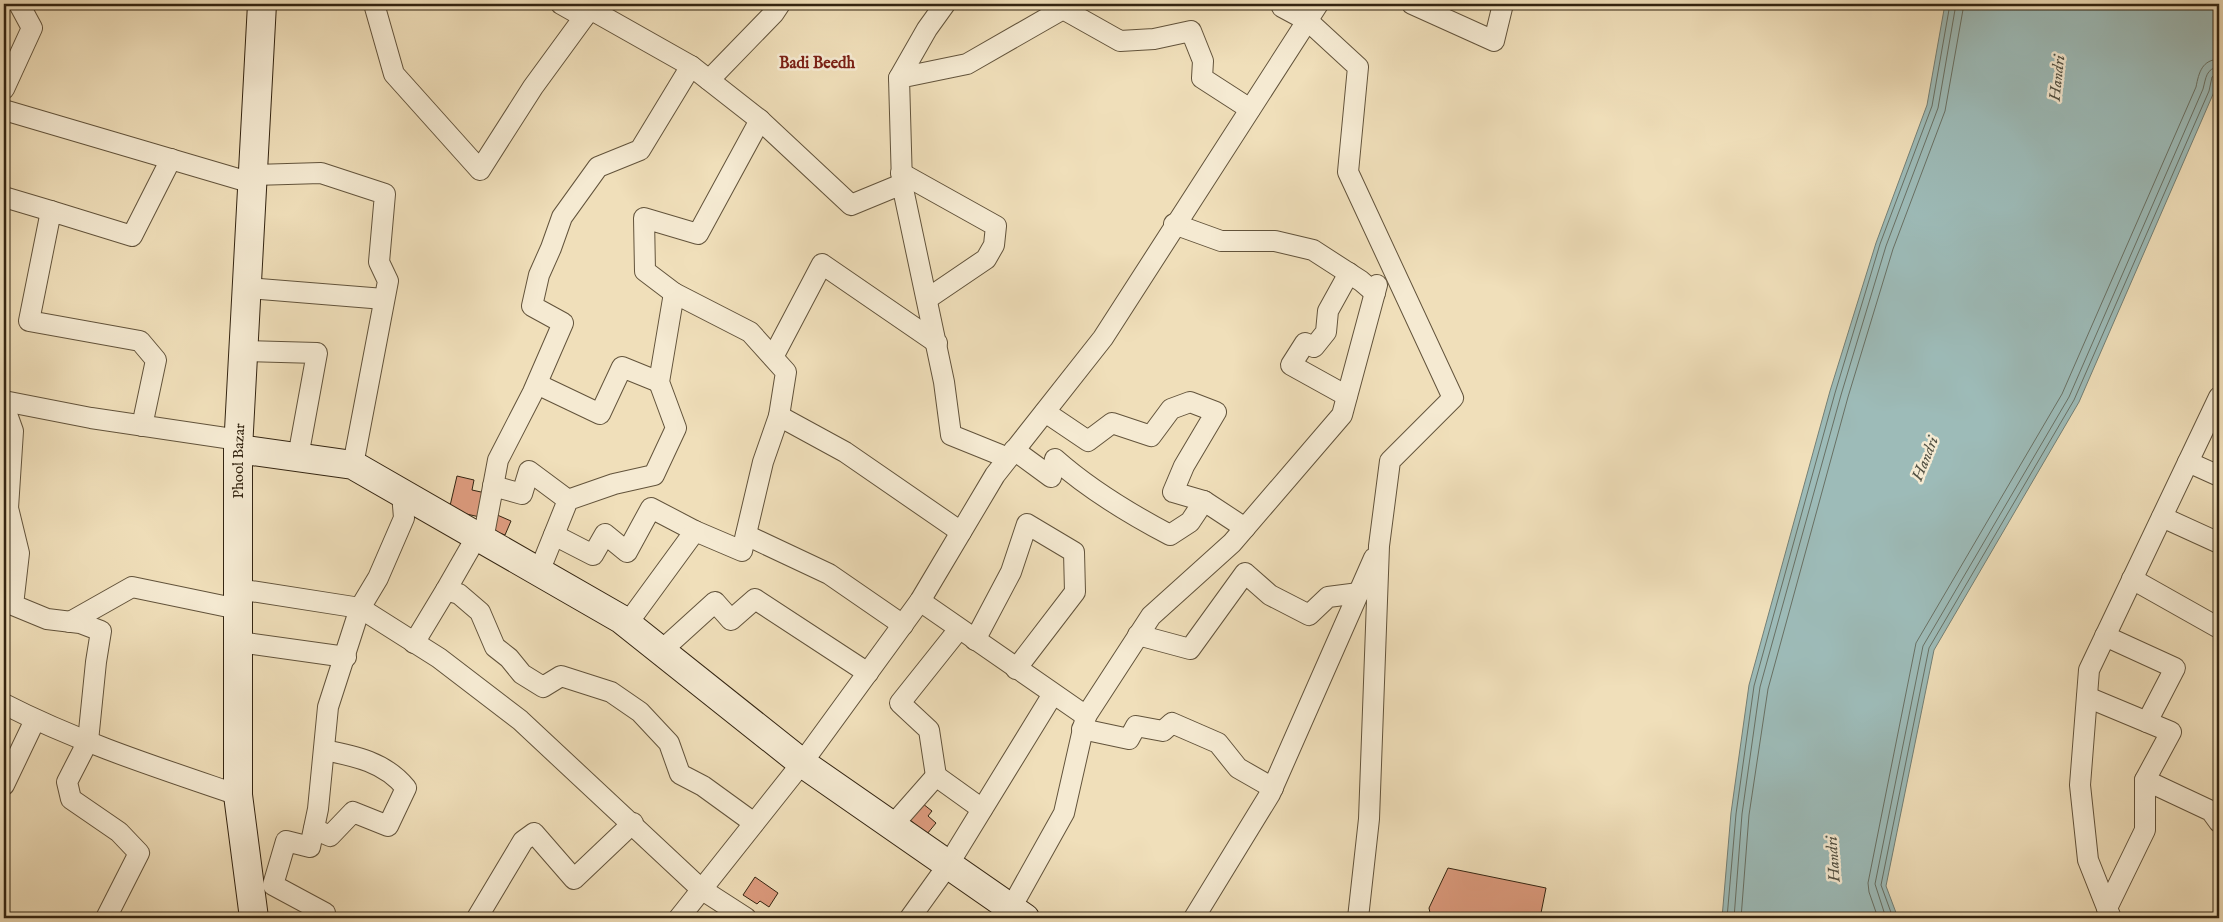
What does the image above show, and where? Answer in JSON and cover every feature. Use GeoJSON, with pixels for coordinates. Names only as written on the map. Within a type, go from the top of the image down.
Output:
{"type":"FeatureCollection","features":[{"type":"Feature","properties":{"kind":"street"},"geometry":{"type":"LineString","coordinates":[[4,89],[32,28],[19,4]]}},
{"type":"Feature","properties":{"kind":"street","name":"Phool Bazar"},"geometry":{"type":"LineString","coordinates":[[254,918],[238,795],[239,445],[262,4]]}},
{"type":"Feature","properties":{"kind":"street"},"geometry":{"type":"LineString","coordinates":[[374,4],[394,74],[480,170],[533,87],[596,11]]}},
{"type":"Feature","properties":{"kind":"street"},"geometry":{"type":"LineString","coordinates":[[561,4],[596,11],[691,66],[760,120],[851,205],[901,179]]}},
{"type":"Feature","properties":{"kind":"street"},"geometry":{"type":"LineString","coordinates":[[709,80],[780,4]]}},
{"type":"Feature","properties":{"kind":"street"},"geometry":{"type":"LineString","coordinates":[[945,4],[927,29],[899,78],[901,179],[937,342],[951,435],[1011,454],[1051,477],[1055,459],[1082,483],[1118,507],[1170,534],[1190,522],[1204,501]]}},
{"type":"Feature","properties":{"kind":"street"},"geometry":{"type":"LineString","coordinates":[[1283,4],[1282,7],[1312,12],[1358,67],[1348,172],[1453,398],[1390,461],[1379,546],[1369,819],[1358,918]]}},
{"type":"Feature","properties":{"kind":"street"},"geometry":{"type":"LineString","coordinates":[[1412,4],[1451,12],[1494,41],[1503,4]]}},
{"type":"Feature","properties":{"kind":"street"},"geometry":{"type":"LineString","coordinates":[[899,78],[967,64],[1070,6],[1120,41],[1154,39],[1191,31],[1203,61],[1202,78],[1250,109]]}},
{"type":"Feature","properties":{"kind":"street"},"geometry":{"type":"LineString","coordinates":[[679,918],[802,763],[868,673],[920,601],[995,475],[1104,338],[1174,224],[1312,12]]}},
{"type":"Feature","properties":{"kind":"street"},"geometry":{"type":"LineString","coordinates":[[414,643],[480,538],[498,460],[537,384],[563,323],[532,306],[539,276],[552,248],[562,217],[598,167],[640,150],[691,66]]}},
{"type":"Feature","properties":{"kind":"street"},"geometry":{"type":"LineString","coordinates":[[4,110],[172,159],[253,179],[321,173],[385,194],[379,262],[388,281],[353,464]]}},
{"type":"Feature","properties":{"kind":"street"},"geometry":{"type":"LineString","coordinates":[[554,535],[593,555],[605,534],[627,552],[651,508],[695,531],[742,551],[763,462],[779,416],[786,372],[750,332],[674,293],[645,271],[644,218],[698,234],[760,120]]}},
{"type":"Feature","properties":{"kind":"street"},"geometry":{"type":"LineString","coordinates":[[4,197],[132,236],[172,159]]}},
{"type":"Feature","properties":{"kind":"street"},"geometry":{"type":"LineString","coordinates":[[901,179],[996,226],[994,245],[986,259],[927,299]]}},
{"type":"Feature","properties":{"kind":"street"},"geometry":{"type":"LineString","coordinates":[[51,211],[29,320],[140,341],[156,360],[142,426]]}},
{"type":"Feature","properties":{"kind":"street"},"geometry":{"type":"LineString","coordinates":[[4,402],[142,426],[298,457],[353,464],[627,624],[802,763],[1018,913],[1064,812],[1084,722],[1151,616],[1232,543],[1342,415],[1376,289],[1313,250],[1274,241],[1221,241],[1174,224]]}},
{"type":"Feature","properties":{"kind":"street"},"geometry":{"type":"LineString","coordinates":[[773,357],[822,264],[937,342]]}},
{"type":"Feature","properties":{"kind":"street"},"geometry":{"type":"LineString","coordinates":[[1348,396],[1291,365],[1305,343],[1314,347],[1326,332],[1328,311],[1349,274]]}},
{"type":"Feature","properties":{"kind":"street"},"geometry":{"type":"LineString","coordinates":[[247,288],[384,299]]}},
{"type":"Feature","properties":{"kind":"street"},"geometry":{"type":"LineString","coordinates":[[539,572],[568,500],[614,484],[654,475],[676,428],[660,382],[674,293]]}},
{"type":"Feature","properties":{"kind":"street"},"geometry":{"type":"LineString","coordinates":[[244,351],[317,353],[298,457]]}},
{"type":"Feature","properties":{"kind":"street"},"geometry":{"type":"LineString","coordinates":[[537,384],[600,414],[622,367],[660,382]]}},
{"type":"Feature","properties":{"kind":"street"},"geometry":{"type":"LineString","coordinates":[[1045,412],[1088,441],[1112,422],[1152,436],[1171,409],[1190,402],[1216,412],[1184,466],[1173,492],[1204,501],[1245,528]]}},
{"type":"Feature","properties":{"kind":"street"},"geometry":{"type":"LineString","coordinates":[[2109,913],[2088,860],[2080,785],[2088,670],[2218,402]]}},
{"type":"Feature","properties":{"kind":"street"},"geometry":{"type":"LineString","coordinates":[[4,413],[8,417],[13,431],[8,508],[19,552],[8,604],[47,619],[70,622],[101,631],[88,741],[67,782],[71,799],[119,832],[139,853],[106,918]]}},
{"type":"Feature","properties":{"kind":"street"},"geometry":{"type":"LineString","coordinates":[[779,416],[845,452],[961,532]]}},
{"type":"Feature","properties":{"kind":"street"},"geometry":{"type":"LineString","coordinates":[[2188,462],[2219,476]]}},
{"type":"Feature","properties":{"kind":"street"},"geometry":{"type":"LineString","coordinates":[[493,486],[522,494],[529,470],[568,500]]}},
{"type":"Feature","properties":{"kind":"street"},"geometry":{"type":"LineString","coordinates":[[323,918],[325,913],[273,885],[286,842],[310,847],[318,808],[328,707],[346,657],[360,608],[378,578],[404,518],[402,493]]}},
{"type":"Feature","properties":{"kind":"street"},"geometry":{"type":"LineString","coordinates":[[2162,517],[2219,543]]}},
{"type":"Feature","properties":{"kind":"street"},"geometry":{"type":"LineString","coordinates":[[982,810],[936,776],[929,730],[900,704],[967,635],[1011,572],[1027,524],[1074,552],[1075,592],[1016,669]]}},
{"type":"Feature","properties":{"kind":"street"},"geometry":{"type":"LineString","coordinates":[[627,624],[695,531]]}},
{"type":"Feature","properties":{"kind":"street"},"geometry":{"type":"LineString","coordinates":[[746,535],[829,574],[903,625]]}},
{"type":"Feature","properties":{"kind":"street"},"geometry":{"type":"LineString","coordinates":[[1194,918],[1273,788],[1379,546]]}},
{"type":"Feature","properties":{"kind":"street"},"geometry":{"type":"LineString","coordinates":[[1138,635],[1190,649],[1244,573],[1270,595],[1309,615],[1328,597],[1359,593]]}},
{"type":"Feature","properties":{"kind":"street"},"geometry":{"type":"LineString","coordinates":[[2132,579],[2219,628]]}},
{"type":"Feature","properties":{"kind":"street"},"geometry":{"type":"LineString","coordinates":[[70,622],[132,587],[238,599],[360,608],[414,643],[520,720],[633,823],[701,889],[746,918]]}},
{"type":"Feature","properties":{"kind":"street"},"geometry":{"type":"LineString","coordinates":[[446,590],[458,594],[480,612],[495,647],[510,658],[522,674],[543,687],[561,676],[611,692],[640,712],[669,743],[680,774],[702,786],[754,823]]}},
{"type":"Feature","properties":{"kind":"street"},"geometry":{"type":"LineString","coordinates":[[660,651],[715,602],[731,620],[755,599],[868,673]]}},
{"type":"Feature","properties":{"kind":"street"},"geometry":{"type":"LineString","coordinates":[[920,601],[1053,694],[1084,722],[1129,738],[1136,726],[1163,730],[1172,722],[1218,743],[1238,768],[1273,788]]}},
{"type":"Feature","properties":{"kind":"street"},"geometry":{"type":"LineString","coordinates":[[2105,636],[2175,668],[2147,722]]}},
{"type":"Feature","properties":{"kind":"street"},"geometry":{"type":"LineString","coordinates":[[238,642],[346,657]]}},
{"type":"Feature","properties":{"kind":"street"},"geometry":{"type":"LineString","coordinates":[[910,918],[948,865],[1053,694]]}},
{"type":"Feature","properties":{"kind":"street"},"geometry":{"type":"LineString","coordinates":[[2087,697],[2171,732],[2145,780],[2145,830],[2109,913]]}},
{"type":"Feature","properties":{"kind":"street"},"geometry":{"type":"LineString","coordinates":[[4,704],[35,720],[88,741],[238,795]]}},
{"type":"Feature","properties":{"kind":"street"},"geometry":{"type":"LineString","coordinates":[[4,785],[35,720]]}},
{"type":"Feature","properties":{"kind":"street"},"geometry":{"type":"LineString","coordinates":[[314,829],[330,836],[353,812],[388,826],[406,788],[394,774],[359,756],[324,750]]}},
{"type":"Feature","properties":{"kind":"street"},"geometry":{"type":"LineString","coordinates":[[892,826],[936,776]]}},
{"type":"Feature","properties":{"kind":"street"},"geometry":{"type":"LineString","coordinates":[[2145,780],[2216,811]]}},
{"type":"Feature","properties":{"kind":"street"},"geometry":{"type":"LineString","coordinates":[[477,918],[523,840],[534,833],[574,879],[633,823]]}},
{"type":"Feature","properties":{"kind":"water","name":"Handri"},"geometry":{"type":"Polygon","coordinates":[[[1945,4],[2219,4],[2219,67],[2214,92],[2079,402],[1934,650],[1886,886],[1898,918],[1722,918],[1731,813],[1749,685],[1830,391],[1876,243],[1927,105],[1945,4]]]}},
{"type":"Feature","properties":{"kind":"building"},"geometry":{"type":"Polygon","coordinates":[[[457,476],[474,480],[472,490],[490,494],[484,518],[449,510],[457,476]]]}},
{"type":"Feature","properties":{"kind":"building"},"geometry":{"type":"Polygon","coordinates":[[[495,514],[511,521],[505,535],[489,529],[495,514]]]}},
{"type":"Feature","properties":{"kind":"building"},"geometry":{"type":"Polygon","coordinates":[[[918,800],[932,811],[928,816],[936,823],[927,834],[905,816],[918,800]]]}},
{"type":"Feature","properties":{"kind":"building"},"geometry":{"type":"Polygon","coordinates":[[[1448,868],[1546,888],[1540,918],[1431,918],[1429,908],[1448,868]]]}},
{"type":"Feature","properties":{"kind":"building"},"geometry":{"type":"Polygon","coordinates":[[[755,877],[778,893],[769,907],[760,901],[757,904],[743,895],[755,877]]]}},
{"type":"Feature","properties":{"kind":"district","name":"Badi Beedh"},"geometry":{"type":"Point","coordinates":[817,64]}}]}
